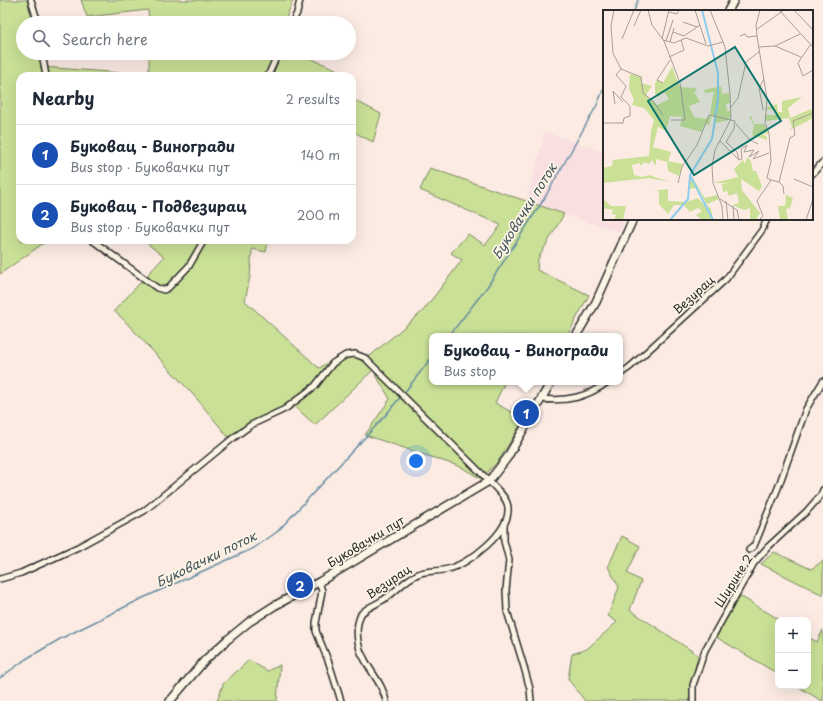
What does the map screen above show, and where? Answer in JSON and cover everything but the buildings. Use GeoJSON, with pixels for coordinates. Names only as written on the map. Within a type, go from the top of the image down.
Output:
{"type":"FeatureCollection","features":[{"type":"Feature","properties":{"kind":"street"},"geometry":{"type":"LineString","coordinates":[[31,0],[36,16]]}},
{"type":"Feature","properties":{"kind":"street"},"geometry":{"type":"LineString","coordinates":[[296,16],[300,0]]}},
{"type":"Feature","properties":{"kind":"street"},"geometry":{"type":"LineString","coordinates":[[729,10],[734,0]]}},
{"type":"Feature","properties":{"kind":"street"},"geometry":{"type":"LineString","coordinates":[[43,60],[45,72]]}},
{"type":"Feature","properties":{"kind":"street"},"geometry":{"type":"LineString","coordinates":[[270,72],[275,60]]}},
{"type":"Feature","properties":{"kind":"street"},"geometry":{"type":"LineString","coordinates":[[813,173],[823,162]]}},
{"type":"Feature","properties":{"kind":"street"},"geometry":{"type":"LineString","coordinates":[[578,333],[603,287],[633,220]]}},
{"type":"Feature","properties":{"kind":"street","name":"Везирац"},"geometry":{"type":"LineString","coordinates":[[623,372],[726,279],[762,230],[767,220]]}},
{"type":"Feature","properties":{"kind":"street"},"geometry":{"type":"LineString","coordinates":[[97,244],[157,288],[164,290],[168,288],[189,266],[202,244]]}},
{"type":"Feature","properties":{"kind":"street"},"geometry":{"type":"LineString","coordinates":[[0,579],[21,573],[78,547],[144,511],[232,438],[252,425],[285,409],[315,386],[333,363],[346,355],[355,354],[365,358],[489,481],[500,492],[508,507],[504,526],[504,541],[509,560],[506,590],[507,611],[530,689],[531,701]]}},
{"type":"Feature","properties":{"kind":"street"},"geometry":{"type":"LineString","coordinates":[[749,550],[754,546],[778,488],[806,409],[823,380]]}},
{"type":"Feature","properties":{"kind":"street","name":"Буковачки пут"},"geometry":{"type":"LineString","coordinates":[[170,701],[205,660],[238,630],[274,606],[319,582],[489,481],[507,458],[549,385]]}},
{"type":"Feature","properties":{"kind":"street"},"geometry":{"type":"LineString","coordinates":[[541,399],[571,400],[597,390],[604,385]]}},
{"type":"Feature","properties":{"kind":"street","name":"Ширине 2"},"geometry":{"type":"LineString","coordinates":[[693,701],[693,685],[705,650],[754,563],[768,547],[807,512],[821,495],[823,490]]}},
{"type":"Feature","properties":{"kind":"street","name":"Везирац"},"geometry":{"type":"LineString","coordinates":[[386,701],[378,679],[363,658],[358,640],[358,624],[361,615],[417,575],[425,572],[447,569],[471,559],[483,549],[504,526]]}},
{"type":"Feature","properties":{"kind":"street"},"geometry":{"type":"LineString","coordinates":[[319,582],[322,591],[316,631],[329,663],[341,701]]}},
{"type":"Feature","properties":{"kind":"shaded area"},"geometry":{"type":"Polygon","coordinates":[[[545,132],[603,152],[603,220],[625,220],[620,232],[526,202],[545,132]]]}},
{"type":"Feature","properties":{"kind":"green space"},"geometry":{"type":"Polygon","coordinates":[[[0,0],[27,0],[31,16],[16,16],[16,60],[41,60],[42,67],[109,72],[16,72],[16,244],[42,244],[0,274],[0,0]]]}},
{"type":"Feature","properties":{"kind":"green space"},"geometry":{"type":"Polygon","coordinates":[[[81,0],[293,0],[287,16],[148,16],[148,10],[87,16],[81,0]]]}},
{"type":"Feature","properties":{"kind":"green space"},"geometry":{"type":"Polygon","coordinates":[[[149,60],[314,60],[336,69],[337,72],[149,72],[149,60]]]}},
{"type":"Feature","properties":{"kind":"green space"},"geometry":{"type":"Polygon","coordinates":[[[356,101],[381,114],[373,142],[356,133],[356,101]]]}},
{"type":"Feature","properties":{"kind":"green space"},"geometry":{"type":"Polygon","coordinates":[[[430,168],[564,214],[538,259],[537,270],[589,295],[569,333],[429,333],[429,385],[504,385],[495,403],[524,419],[499,460],[481,479],[461,467],[365,435],[390,399],[373,370],[315,425],[291,403],[229,438],[197,399],[114,311],[164,257],[148,244],[267,244],[266,252],[252,249],[250,276],[245,301],[319,368],[334,359],[354,355],[363,362],[423,311],[462,260],[451,253],[468,234],[485,245],[501,225],[420,190],[430,168]]]}},
{"type":"Feature","properties":{"kind":"green space"},"geometry":{"type":"Polygon","coordinates":[[[622,536],[640,546],[627,573],[641,581],[630,610],[698,655],[691,684],[689,701],[585,701],[568,679],[572,654],[587,649],[617,622],[608,616],[619,587],[608,567],[622,536]]]}},
{"type":"Feature","properties":{"kind":"green space"},"geometry":{"type":"Polygon","coordinates":[[[774,552],[811,569],[823,561],[823,595],[761,564],[774,552]]]}},
{"type":"Feature","properties":{"kind":"green space"},"geometry":{"type":"Polygon","coordinates":[[[740,596],[775,617],[775,672],[716,637],[740,596]]]}},
{"type":"Feature","properties":{"kind":"green space"},"geometry":{"type":"Polygon","coordinates":[[[823,630],[823,701],[802,689],[811,689],[811,639],[817,642],[823,630]]]}},
{"type":"Feature","properties":{"kind":"green space"},"geometry":{"type":"Polygon","coordinates":[[[249,660],[267,671],[280,665],[277,701],[216,701],[223,684],[249,660]]]}},
{"type":"Feature","properties":{"kind":"waterway","name":"Буковачки поток"},"geometry":{"type":"LineString","coordinates":[[634,10],[638,0]]}},
{"type":"Feature","properties":{"kind":"waterway","name":"Буковачки поток"},"geometry":{"type":"LineString","coordinates":[[451,333],[487,287],[544,199],[597,105],[603,90]]}},
{"type":"Feature","properties":{"kind":"waterway","name":"Буковачки поток"},"geometry":{"type":"LineString","coordinates":[[404,393],[429,361]]}},
{"type":"Feature","properties":{"kind":"waterway","name":"Буковачки поток"},"geometry":{"type":"LineString","coordinates":[[0,678],[26,659],[60,639],[143,598],[254,548],[277,532],[385,416],[401,396]]}},
{"type":"Feature","properties":{"kind":"place","name":"Буковац - Виногради"},"geometry":{"type":"Point","coordinates":[526,413]}},
{"type":"Feature","properties":{"kind":"place","name":"Буковац - Подвезирац"},"geometry":{"type":"Point","coordinates":[300,585]}}]}
